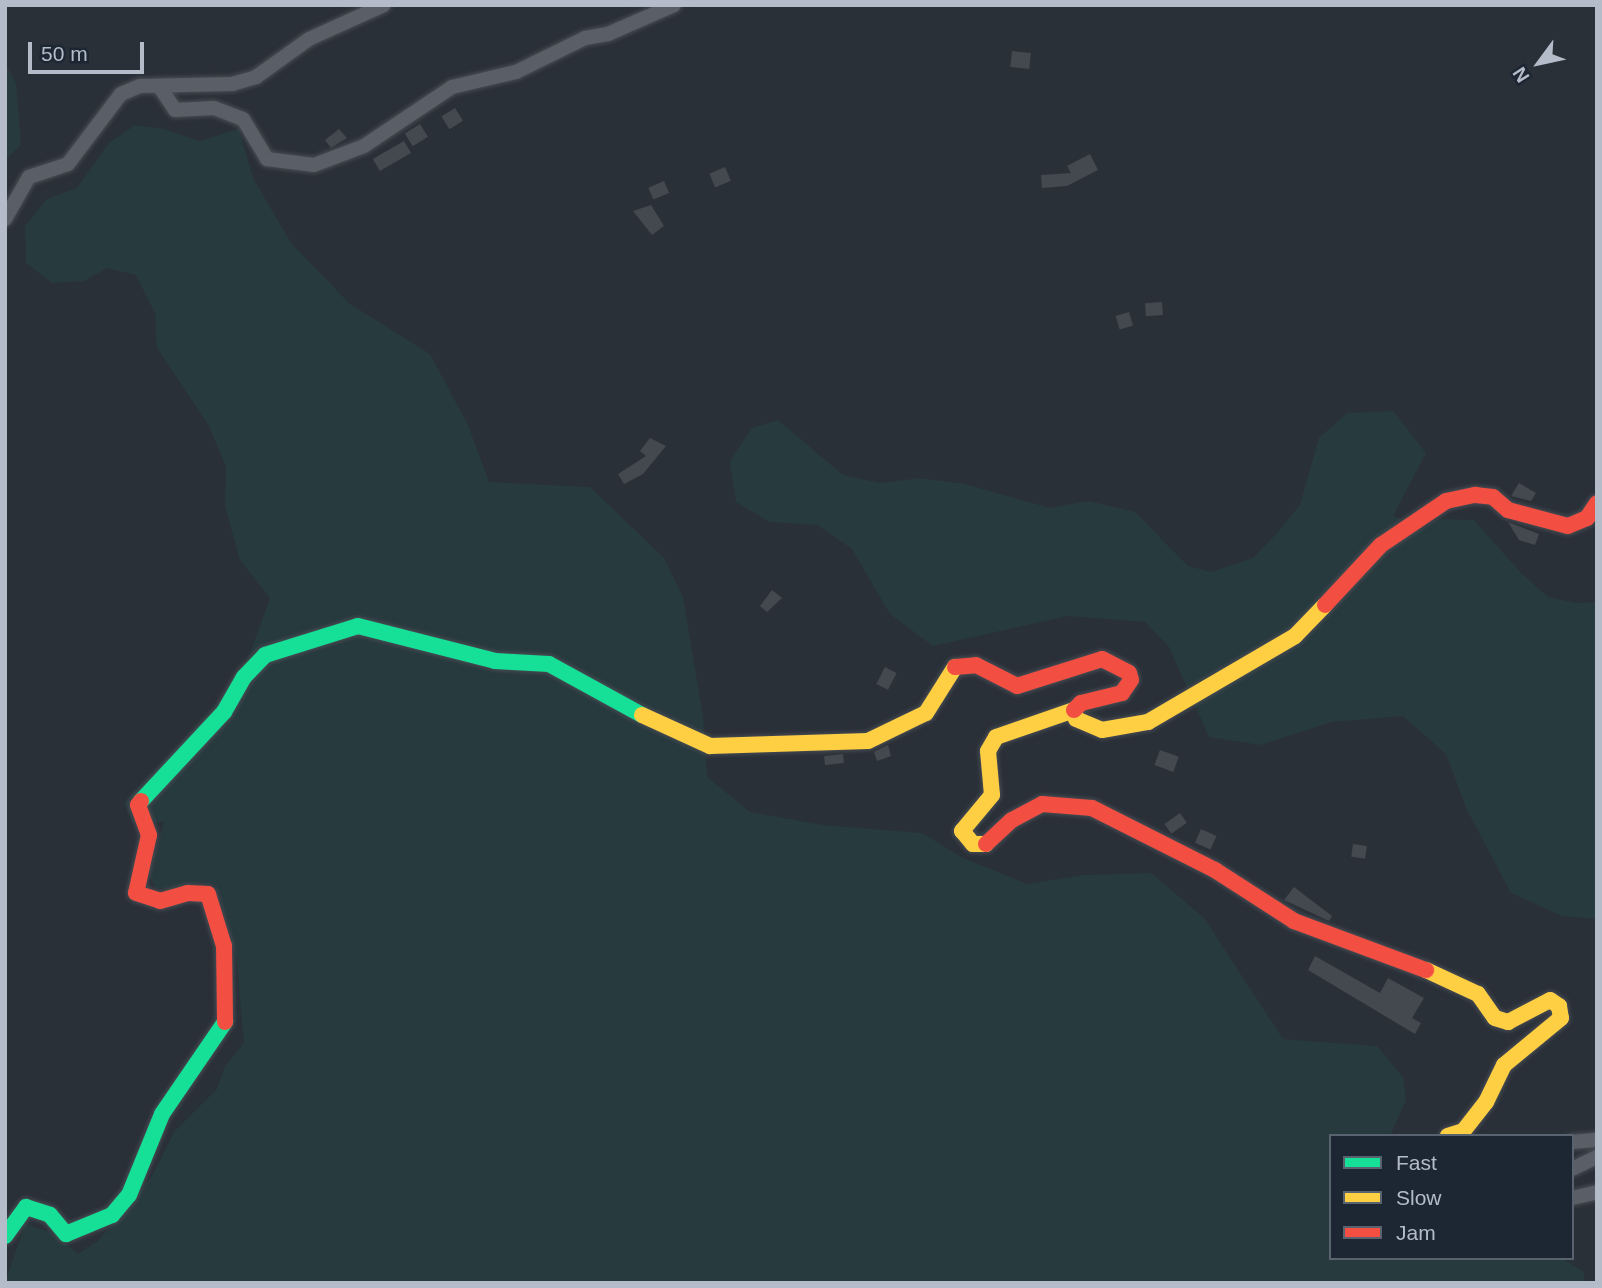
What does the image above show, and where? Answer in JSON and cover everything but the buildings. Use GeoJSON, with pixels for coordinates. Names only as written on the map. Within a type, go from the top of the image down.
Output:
{"type":"FeatureCollection","features":[{"type":"Feature","properties":{"kind":"street"},"geometry":{"type":"LineString","coordinates":[[5,219],[29,177],[68,164],[121,94],[140,86],[232,85],[256,77],[309,38],[384,5]]}},
{"type":"Feature","properties":{"kind":"street"},"geometry":{"type":"LineString","coordinates":[[159,86],[175,110],[214,108],[243,120],[268,159],[314,165],[364,146],[452,87],[516,72],[585,38],[608,34],[674,5]]}},
{"type":"Feature","properties":{"kind":"street"},"geometry":{"type":"LineString","coordinates":[[1074,710],[1076,719],[1102,730],[1148,722],[1295,636],[1381,545],[1446,501],[1475,495],[1493,497],[1508,510],[1535,513],[1568,526],[1592,521],[1597,503]]}},
{"type":"Feature","properties":{"kind":"street"},"geometry":{"type":"LineString","coordinates":[[5,1237],[26,1207],[50,1215],[66,1234],[112,1215],[129,1195],[162,1114],[225,1028],[224,946],[208,894],[188,894],[160,901],[136,893],[149,835],[138,805],[158,778],[224,712],[244,677],[265,655],[358,626],[484,659],[549,664],[600,696],[710,746],[867,741],[926,713],[954,667],[976,665],[1017,686],[1102,659],[1119,664],[1129,673],[1131,680],[1122,694],[1082,703],[1074,710],[996,737],[988,751],[992,795],[962,831],[973,844],[985,845],[1012,820],[1042,804],[1092,808],[1215,870],[1294,921],[1457,982],[1478,994],[1494,1018],[1508,1022],[1550,1000],[1559,1006],[1561,1018],[1504,1065],[1486,1102],[1463,1131],[1454,1134]]}},
{"type":"Feature","properties":{"kind":"street"},"geometry":{"type":"LineString","coordinates":[[1574,1142],[1597,1140]]}},
{"type":"Feature","properties":{"kind":"street"},"geometry":{"type":"LineString","coordinates":[[1574,1168],[1597,1157]]}},
{"type":"Feature","properties":{"kind":"street"},"geometry":{"type":"LineString","coordinates":[[1574,1198],[1597,1192]]}},
{"type":"Feature","properties":{"kind":"green space"},"geometry":{"type":"Polygon","coordinates":[[[5,63],[16,83],[21,145],[5,160],[5,63]]]}},
{"type":"Feature","properties":{"kind":"green space"},"geometry":{"type":"Polygon","coordinates":[[[135,125],[164,129],[199,141],[239,129],[253,178],[291,243],[350,304],[430,354],[468,425],[489,482],[590,487],[664,558],[683,597],[703,716],[707,777],[750,812],[823,825],[922,833],[963,858],[1027,884],[1084,875],[1151,873],[1204,918],[1283,1039],[1377,1046],[1403,1077],[1406,1100],[1391,1134],[1329,1134],[1329,1260],[1564,1260],[1584,1272],[1584,1283],[5,1283],[25,1224],[54,1233],[78,1254],[98,1241],[152,1176],[174,1132],[217,1089],[225,1066],[244,1043],[236,957],[215,885],[201,882],[174,889],[156,888],[148,874],[164,822],[133,823],[124,802],[215,708],[248,659],[270,598],[240,560],[225,506],[226,467],[209,426],[157,348],[155,313],[136,275],[107,268],[84,281],[52,283],[26,263],[25,226],[47,199],[77,188],[109,143],[135,125]]]}},
{"type":"Feature","properties":{"kind":"green space"},"geometry":{"type":"Polygon","coordinates":[[[1393,411],[1426,453],[1393,516],[1424,527],[1438,519],[1474,520],[1522,574],[1548,597],[1576,603],[1597,602],[1597,919],[1562,916],[1511,893],[1467,810],[1446,754],[1403,716],[1332,722],[1260,745],[1209,737],[1169,647],[1145,622],[1067,616],[933,646],[890,614],[852,549],[818,525],[770,522],[736,502],[730,461],[752,428],[778,420],[843,475],[880,483],[920,478],[965,484],[1050,508],[1089,501],[1135,512],[1188,566],[1211,572],[1253,558],[1277,533],[1300,505],[1319,438],[1347,413],[1393,411]]]}},
{"type":"Feature","properties":{"kind":"traffic: fast"},"geometry":{"type":"LineString","coordinates":[[141,801],[224,712],[244,677],[265,655],[358,626],[495,661],[549,664],[642,715]]}},
{"type":"Feature","properties":{"kind":"traffic: fast"},"geometry":{"type":"LineString","coordinates":[[5,1236],[26,1207],[50,1215],[66,1234],[112,1215],[129,1195],[162,1114],[225,1022]]}},
{"type":"Feature","properties":{"kind":"traffic: slow"},"geometry":{"type":"LineString","coordinates":[[986,844],[973,844],[962,831],[992,795],[988,751],[996,737],[1074,710],[1076,719],[1102,730],[1148,722],[1295,636],[1325,605]]}},
{"type":"Feature","properties":{"kind":"traffic: slow"},"geometry":{"type":"LineString","coordinates":[[642,715],[710,746],[868,741],[926,713],[955,667]]}},
{"type":"Feature","properties":{"kind":"traffic: slow"},"geometry":{"type":"LineString","coordinates":[[1426,970],[1478,994],[1495,1018],[1508,1022],[1550,1000],[1559,1006],[1561,1018],[1504,1065],[1486,1102],[1463,1131],[1454,1134]]}},
{"type":"Feature","properties":{"kind":"traffic: jam"},"geometry":{"type":"LineString","coordinates":[[1325,605],[1381,545],[1446,501],[1475,495],[1493,497],[1508,510],[1568,526],[1587,518],[1597,503]]}},
{"type":"Feature","properties":{"kind":"traffic: jam"},"geometry":{"type":"LineString","coordinates":[[955,667],[976,665],[1017,686],[1102,659],[1129,673],[1131,680],[1122,693],[1081,703],[1074,710]]}},
{"type":"Feature","properties":{"kind":"traffic: jam"},"geometry":{"type":"LineString","coordinates":[[141,801],[138,805],[149,835],[136,893],[160,901],[188,893],[208,894],[224,946],[225,1022]]}},
{"type":"Feature","properties":{"kind":"traffic: jam"},"geometry":{"type":"LineString","coordinates":[[986,844],[1012,820],[1042,804],[1092,808],[1215,870],[1294,921],[1426,970]]}}]}
